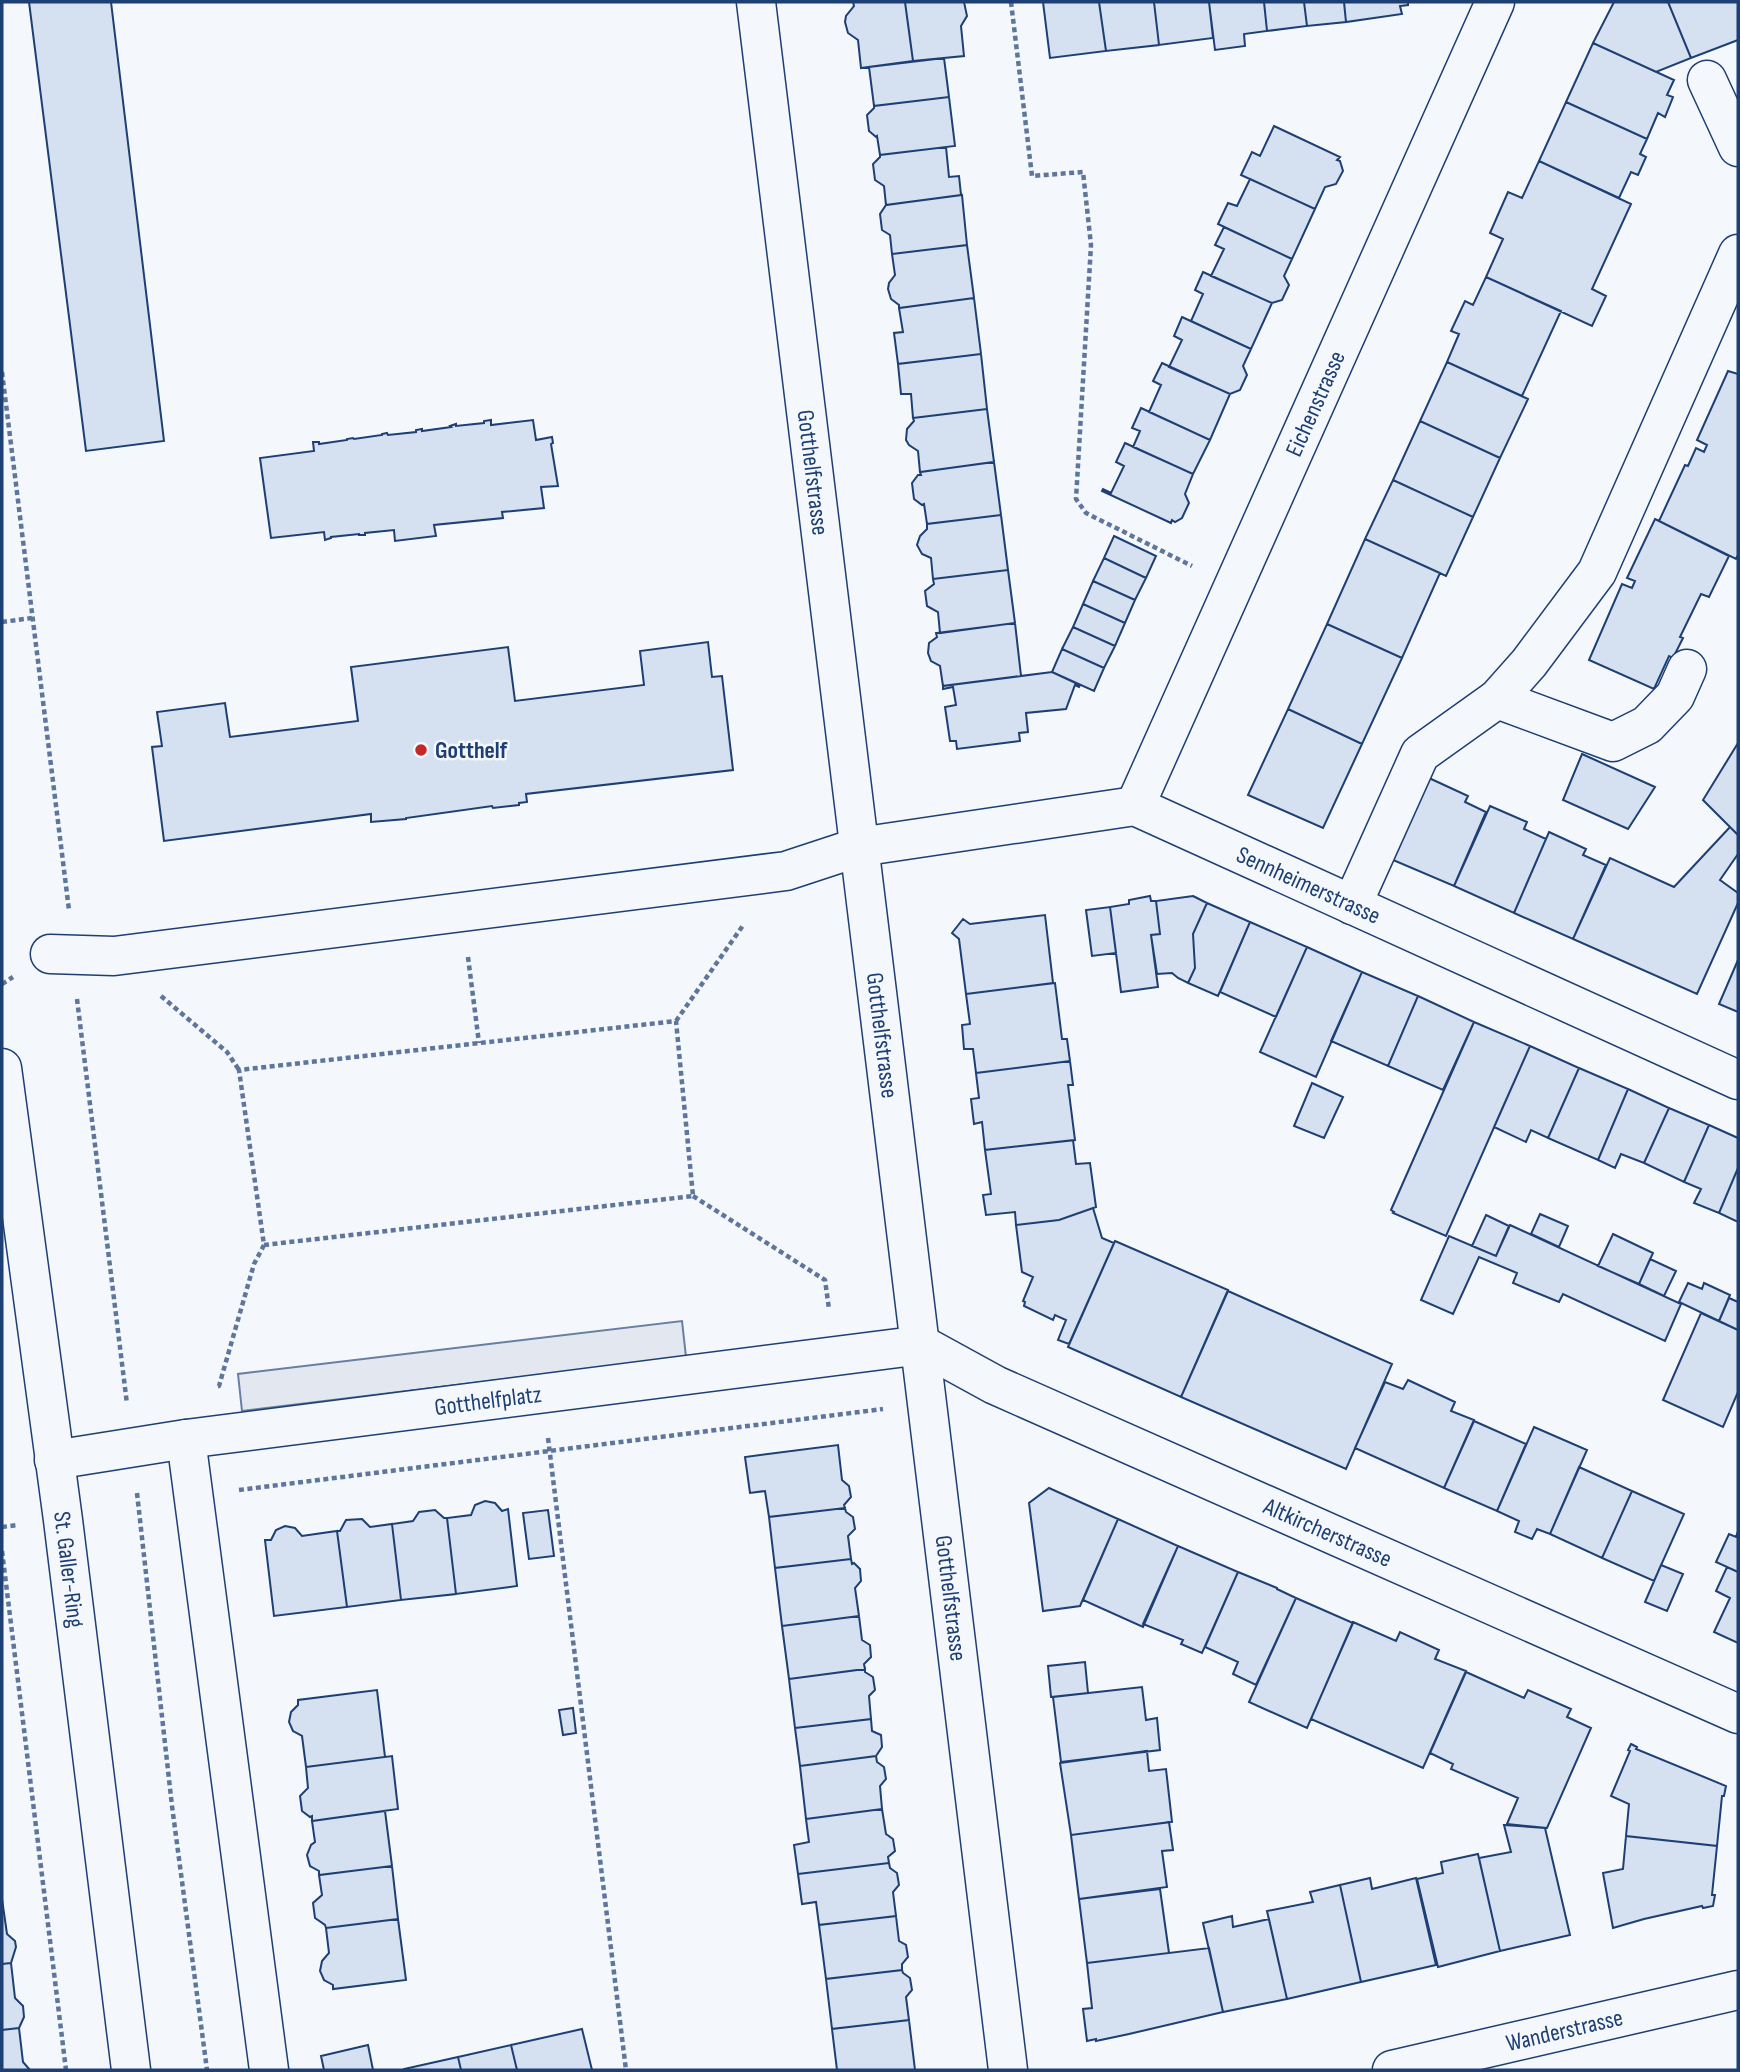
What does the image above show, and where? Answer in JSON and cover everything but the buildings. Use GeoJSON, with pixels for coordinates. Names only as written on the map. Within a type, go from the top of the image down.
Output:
{"type":"FeatureCollection","features":[{"type":"Feature","properties":{"kind":"street","name":"Gotthelfstrasse"},"geometry":{"type":"LineString","coordinates":[[756,2],[1009,2070]]}},
{"type":"Feature","properties":{"kind":"street","name":"Eichenstrasse"},"geometry":{"type":"LineString","coordinates":[[1135,806],[1495,2]]}},
{"type":"Feature","properties":{"kind":"street"},"geometry":{"type":"LineString","coordinates":[[1707,80],[1738,147]]}},
{"type":"Feature","properties":{"kind":"street"},"geometry":{"type":"LineString","coordinates":[[1352,905],[1420,754],[1497,699],[1529,663],[1597,572],[1738,254]]}},
{"type":"Feature","properties":{"kind":"street"},"geometry":{"type":"LineString","coordinates":[[1497,699],[1613,742],[1647,725],[1675,696],[1687,668]]}},
{"type":"Feature","properties":{"kind":"street"},"geometry":{"type":"LineString","coordinates":[[50,954],[114,956],[782,871],[859,847],[1135,806]]}},
{"type":"Feature","properties":{"kind":"street","name":"Sennheimerstrasse"},"geometry":{"type":"LineString","coordinates":[[1135,806],[1738,1080]]}},
{"type":"Feature","properties":{"kind":"street","name":"St. Galler-Ring"},"geometry":{"type":"LineString","coordinates":[[2,1068],[131,2070]]}},
{"type":"Feature","properties":{"kind":"street","name":"Gotthelfplatz"},"geometry":{"type":"LineString","coordinates":[[54,1460],[186,1438],[922,1345]]}},
{"type":"Feature","properties":{"kind":"street","name":"Altkircherstrasse"},"geometry":{"type":"LineString","coordinates":[[922,1345],[995,1385],[1738,1713]]}},
{"type":"Feature","properties":{"kind":"street"},"geometry":{"type":"LineString","coordinates":[[186,1438],[269,2070]]}},
{"type":"Feature","properties":{"kind":"street","name":"Wanderstrasse"},"geometry":{"type":"LineString","coordinates":[[1392,2070],[1738,1990]]}},
{"type":"Feature","properties":{"kind":"path"},"geometry":{"type":"LineString","coordinates":[[1011,2],[1032,176],[1083,172],[1091,245],[1076,499],[1086,513],[1234,587]]}},
{"type":"Feature","properties":{"kind":"path"},"geometry":{"type":"LineString","coordinates":[[2,372],[71,923],[69,937],[62,946],[2,984]]}},
{"type":"Feature","properties":{"kind":"path"},"geometry":{"type":"LineString","coordinates":[[2,622],[33,618]]}},
{"type":"Feature","properties":{"kind":"path"},"geometry":{"type":"LineString","coordinates":[[693,1196],[676,1021],[782,871]]}},
{"type":"Feature","properties":{"kind":"path"},"geometry":{"type":"LineString","coordinates":[[462,912],[479,1043]]}},
{"type":"Feature","properties":{"kind":"path"},"geometry":{"type":"LineString","coordinates":[[50,954],[76,992],[132,1447],[172,1806],[207,2070]]}},
{"type":"Feature","properties":{"kind":"path"},"geometry":{"type":"LineString","coordinates":[[114,956],[227,1052],[239,1070],[264,1245],[254,1264],[219,1386],[206,1387]]}},
{"type":"Feature","properties":{"kind":"path"},"geometry":{"type":"LineString","coordinates":[[239,1070],[676,1021]]}},
{"type":"Feature","properties":{"kind":"path"},"geometry":{"type":"LineString","coordinates":[[264,1245],[693,1196],[825,1280],[843,1414]]}},
{"type":"Feature","properties":{"kind":"path"},"geometry":{"type":"LineString","coordinates":[[542,1392],[626,2070]]}},
{"type":"Feature","properties":{"kind":"path"},"geometry":{"type":"LineString","coordinates":[[193,1496],[929,1404]]}},
{"type":"Feature","properties":{"kind":"path"},"geometry":{"type":"LineString","coordinates":[[2,1551],[66,2070]]}},
{"type":"Feature","properties":{"kind":"shaded area"},"geometry":{"type":"Polygon","coordinates":[[[682,1321],[686,1357],[242,1411],[238,1374],[682,1321]]]}},
{"type":"Feature","properties":{"kind":"place","name":"Gotthelf"},"geometry":{"type":"Point","coordinates":[421,750]}}]}
